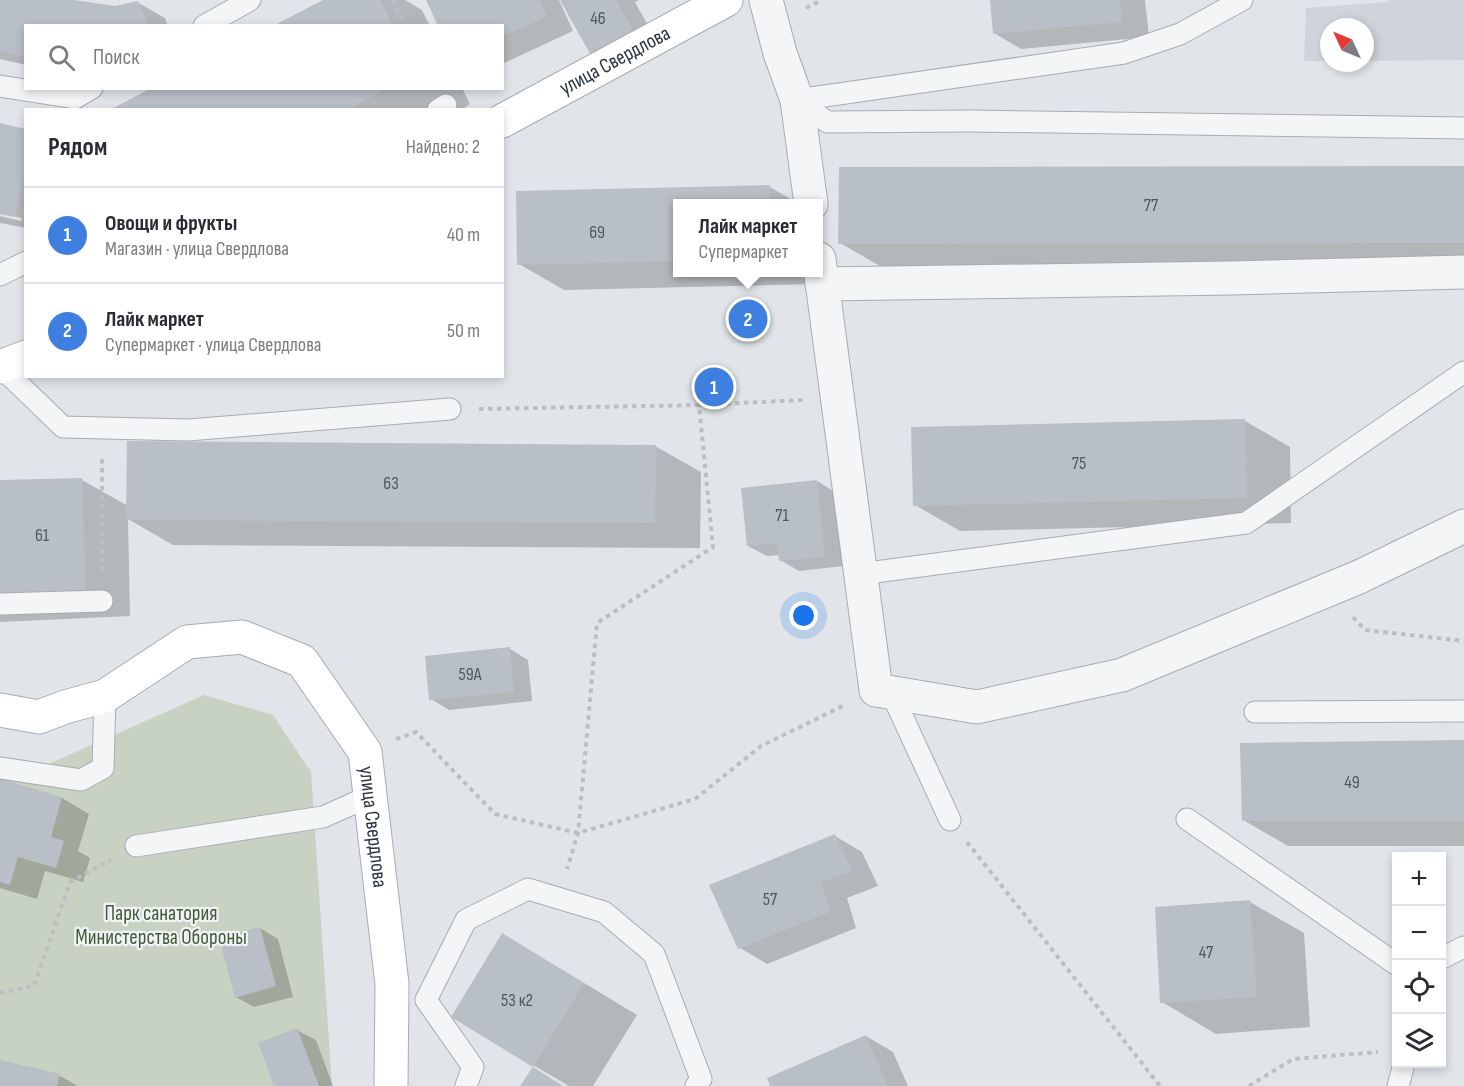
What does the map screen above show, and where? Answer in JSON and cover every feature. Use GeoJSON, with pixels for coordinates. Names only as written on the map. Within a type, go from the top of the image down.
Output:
{"type":"FeatureCollection","features":[{"type":"Feature","properties":{"kind":"main road","name":"улица Свердлова"},"geometry":{"type":"LineString","coordinates":[[504,120],[726,0]]}},
{"type":"Feature","properties":{"kind":"main road","name":"улица Свердлова"},"geometry":{"type":"LineString","coordinates":[[0,710],[39,717],[105,696],[187,642],[242,637],[302,661],[365,752],[392,984],[391,1086]]}},
{"type":"Feature","properties":{"kind":"street"},"geometry":{"type":"LineString","coordinates":[[766,0],[780,53],[797,100],[810,199]]}},
{"type":"Feature","properties":{"kind":"street"},"geometry":{"type":"LineString","coordinates":[[823,271],[1231,278],[1464,272]]}},
{"type":"Feature","properties":{"kind":"street"},"geometry":{"type":"LineString","coordinates":[[821,277],[860,574],[883,691],[977,707],[1122,675],[1359,577],[1464,526]]}},
{"type":"Feature","properties":{"kind":"lane"},"geometry":{"type":"LineString","coordinates":[[208,24],[250,0]]}},
{"type":"Feature","properties":{"kind":"lane"},"geometry":{"type":"LineString","coordinates":[[797,100],[1124,52],[1180,34],[1242,0]]}},
{"type":"Feature","properties":{"kind":"lane"},"geometry":{"type":"LineString","coordinates":[[0,86],[24,90]]}},
{"type":"Feature","properties":{"kind":"lane"},"geometry":{"type":"LineString","coordinates":[[27,90],[81,98]]}},
{"type":"Feature","properties":{"kind":"lane"},"geometry":{"type":"LineString","coordinates":[[797,100],[827,122],[972,121],[1464,128]]}},
{"type":"Feature","properties":{"kind":"lane"},"geometry":{"type":"LineString","coordinates":[[0,275],[24,263]]}},
{"type":"Feature","properties":{"kind":"lane"},"geometry":{"type":"LineString","coordinates":[[9,363],[63,427],[188,430],[450,409]]}},
{"type":"Feature","properties":{"kind":"lane"},"geometry":{"type":"LineString","coordinates":[[860,574],[1246,524],[1464,372]]}},
{"type":"Feature","properties":{"kind":"lane"},"geometry":{"type":"LineString","coordinates":[[0,604],[102,601]]}},
{"type":"Feature","properties":{"kind":"lane"},"geometry":{"type":"LineString","coordinates":[[883,691],[950,820]]}},
{"type":"Feature","properties":{"kind":"lane"},"geometry":{"type":"LineString","coordinates":[[0,768],[81,780],[104,768],[105,696]]}},
{"type":"Feature","properties":{"kind":"lane"},"geometry":{"type":"LineString","coordinates":[[1255,712],[1464,711]]}},
{"type":"Feature","properties":{"kind":"lane"},"geometry":{"type":"LineString","coordinates":[[136,846],[323,817],[370,796]]}},
{"type":"Feature","properties":{"kind":"lane"},"geometry":{"type":"LineString","coordinates":[[1186,819],[1392,961]]}},
{"type":"Feature","properties":{"kind":"lane"},"geometry":{"type":"LineString","coordinates":[[466,1086],[473,1067],[426,1000],[466,920],[528,889],[604,912],[654,954],[701,1079],[696,1086]]}},
{"type":"Feature","properties":{"kind":"lane"},"geometry":{"type":"LineString","coordinates":[[1446,956],[1464,947]]}},
{"type":"Feature","properties":{"kind":"lane"},"geometry":{"type":"LineString","coordinates":[[1398,1086],[1403,1068]]}},
{"type":"Feature","properties":{"kind":"path"},"geometry":{"type":"LineString","coordinates":[[392,0],[404,24]]}},
{"type":"Feature","properties":{"kind":"path"},"geometry":{"type":"LineString","coordinates":[[450,409],[699,405],[837,399]]}},
{"type":"Feature","properties":{"kind":"path"},"geometry":{"type":"LineString","coordinates":[[559,898],[578,834],[597,624],[713,547],[699,405]]}},
{"type":"Feature","properties":{"kind":"path"},"geometry":{"type":"LineString","coordinates":[[101,428],[102,601]]}},
{"type":"Feature","properties":{"kind":"path"},"geometry":{"type":"LineString","coordinates":[[1329,589],[1365,630],[1464,641]]}},
{"type":"Feature","properties":{"kind":"path"},"geometry":{"type":"LineString","coordinates":[[416,732],[495,814],[578,834],[695,799],[761,746],[883,691]]}},
{"type":"Feature","properties":{"kind":"path"},"geometry":{"type":"LineString","coordinates":[[950,820],[1160,1086]]}},
{"type":"Feature","properties":{"kind":"path"},"geometry":{"type":"LineString","coordinates":[[0,993],[34,986],[70,882],[136,846]]}},
{"type":"Feature","properties":{"kind":"path"},"geometry":{"type":"LineString","coordinates":[[1249,1086],[1293,1059],[1385,1051]]}},
{"type":"Feature","properties":{"kind":"shaded area"},"geometry":{"type":"Polygon","coordinates":[[[1389,0],[1464,0],[1464,60],[1374,61],[1374,18],[1320,18],[1320,61],[1304,61],[1306,8],[1388,2],[1389,0]]]}},
{"type":"Feature","properties":{"kind":"green space","name":"Парк санатория Министерства Обороны"},"geometry":{"type":"Polygon","coordinates":[[[204,695],[273,715],[311,772],[332,1086],[0,1086],[0,758],[42,767],[204,695]]]}},
{"type":"Feature","properties":{"kind":"building"},"geometry":{"type":"Polygon","coordinates":[[[0,0],[74,0],[115,6],[138,1],[149,24],[24,24],[24,57],[0,51],[0,0]]]}},
{"type":"Feature","properties":{"kind":"building"},"geometry":{"type":"Polygon","coordinates":[[[323,0],[380,0],[392,24],[277,24],[323,0]]]}},
{"type":"Feature","properties":{"kind":"building"},"geometry":{"type":"Polygon","coordinates":[[[426,0],[540,0],[547,16],[504,36],[504,24],[437,24],[426,0]]]}},
{"type":"Feature","properties":{"kind":"building"},"geometry":{"type":"Polygon","coordinates":[[[560,0],[616,0],[636,35],[593,59],[560,0]]]}},
{"type":"Feature","properties":{"kind":"building"},"geometry":{"type":"Polygon","coordinates":[[[990,0],[1120,0],[1122,22],[993,34],[990,0]]]}},
{"type":"Feature","properties":{"kind":"building"},"geometry":{"type":"Polygon","coordinates":[[[147,90],[384,90],[351,108],[114,108],[147,90]]]}},
{"type":"Feature","properties":{"kind":"building"},"geometry":{"type":"Polygon","coordinates":[[[0,123],[24,129],[24,178],[15,217],[0,214],[0,123]]]}},
{"type":"Feature","properties":{"kind":"building"},"geometry":{"type":"Polygon","coordinates":[[[1464,166],[1464,243],[838,244],[839,167],[1464,166]]]}},
{"type":"Feature","properties":{"kind":"building"},"geometry":{"type":"Polygon","coordinates":[[[770,185],[770,199],[673,199],[673,261],[517,265],[516,191],[770,185]]]}},
{"type":"Feature","properties":{"kind":"building"},"geometry":{"type":"Polygon","coordinates":[[[1245,419],[1247,498],[913,506],[911,427],[1245,419]]]}},
{"type":"Feature","properties":{"kind":"building"},"geometry":{"type":"Polygon","coordinates":[[[127,441],[656,445],[655,523],[126,520],[127,441]]]}},
{"type":"Feature","properties":{"kind":"building"},"geometry":{"type":"Polygon","coordinates":[[[82,478],[86,591],[0,595],[0,480],[82,478]]]}},
{"type":"Feature","properties":{"kind":"building"},"geometry":{"type":"Polygon","coordinates":[[[817,480],[825,557],[779,561],[777,543],[747,546],[741,488],[817,480]]]}},
{"type":"Feature","properties":{"kind":"building"},"geometry":{"type":"Polygon","coordinates":[[[510,647],[514,692],[429,700],[425,656],[510,647]]]}},
{"type":"Feature","properties":{"kind":"building"},"geometry":{"type":"Polygon","coordinates":[[[1464,740],[1464,821],[1242,821],[1240,743],[1464,740]]]}},
{"type":"Feature","properties":{"kind":"building"},"geometry":{"type":"Polygon","coordinates":[[[0,779],[62,797],[51,837],[64,841],[56,868],[18,857],[10,885],[0,882],[0,779]]]}},
{"type":"Feature","properties":{"kind":"building"},"geometry":{"type":"Polygon","coordinates":[[[835,834],[852,871],[821,883],[830,912],[738,949],[709,885],[835,834]]]}},
{"type":"Feature","properties":{"kind":"building"},"geometry":{"type":"Polygon","coordinates":[[[1250,900],[1257,997],[1160,1003],[1155,907],[1250,900]]]}},
{"type":"Feature","properties":{"kind":"building"},"geometry":{"type":"Polygon","coordinates":[[[260,927],[276,986],[235,998],[219,938],[260,927]]]}},
{"type":"Feature","properties":{"kind":"building"},"geometry":{"type":"Polygon","coordinates":[[[502,933],[584,983],[533,1067],[451,1017],[502,933]]]}},
{"type":"Feature","properties":{"kind":"building"},"geometry":{"type":"Polygon","coordinates":[[[297,1028],[319,1086],[274,1086],[258,1043],[297,1028]]]}},
{"type":"Feature","properties":{"kind":"building"},"geometry":{"type":"Polygon","coordinates":[[[866,1035],[888,1086],[770,1086],[767,1078],[866,1035]]]}},
{"type":"Feature","properties":{"kind":"building"},"geometry":{"type":"Polygon","coordinates":[[[0,1060],[60,1074],[57,1086],[0,1086],[0,1060]]]}},
{"type":"Feature","properties":{"kind":"building"},"geometry":{"type":"Polygon","coordinates":[[[533,1067],[563,1086],[520,1086],[533,1067]]]}},
{"type":"Feature","properties":{"kind":"place","name":"Лайк маркет"},"geometry":{"type":"Point","coordinates":[748,319]}},
{"type":"Feature","properties":{"kind":"place","name":"Овощи и фрукты"},"geometry":{"type":"Point","coordinates":[714,387]}}]}
